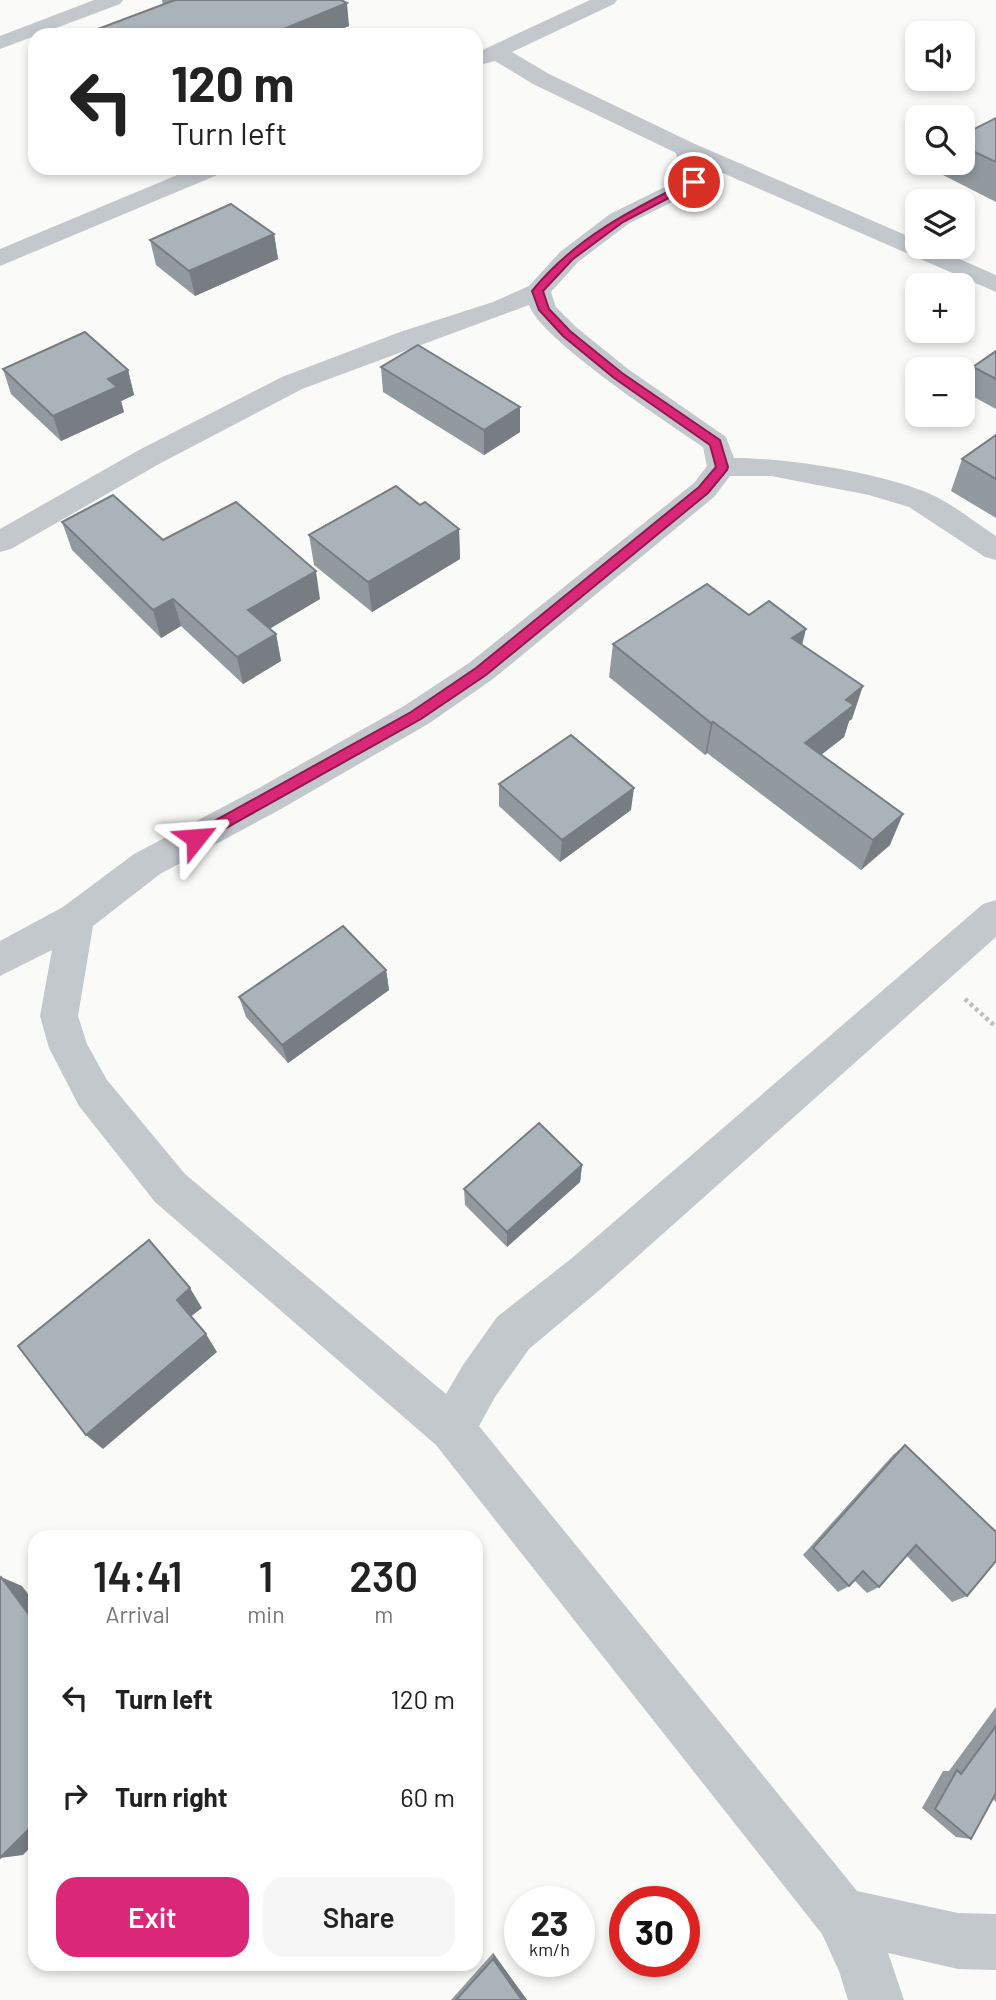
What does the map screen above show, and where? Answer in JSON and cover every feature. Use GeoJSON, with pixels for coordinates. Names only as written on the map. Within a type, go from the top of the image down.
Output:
{"type":"FeatureCollection","features":[{"type":"Feature","properties":{"kind":"street"},"geometry":{"type":"LineString","coordinates":[[39,28],[113,0]]}},
{"type":"Feature","properties":{"kind":"street"},"geometry":{"type":"LineString","coordinates":[[487,57],[607,0]]}},
{"type":"Feature","properties":{"kind":"street"},"geometry":{"type":"LineString","coordinates":[[0,43],[28,32]]}},
{"type":"Feature","properties":{"kind":"street"},"geometry":{"type":"LineString","coordinates":[[487,57],[541,79],[687,149],[861,222],[996,284]]}},
{"type":"Feature","properties":{"kind":"street"},"geometry":{"type":"LineString","coordinates":[[0,542],[149,457],[292,383],[409,338],[502,308],[538,291],[569,257],[619,219],[694,182],[687,149]]}},
{"type":"Feature","properties":{"kind":"street"},"geometry":{"type":"LineString","coordinates":[[0,258],[197,175]]}},
{"type":"Feature","properties":{"kind":"street"},"geometry":{"type":"LineString","coordinates":[[538,291],[544,310],[566,333],[618,375],[716,443],[722,467]]}},
{"type":"Feature","properties":{"kind":"street"},"geometry":{"type":"LineString","coordinates":[[722,467],[771,467],[872,486],[919,500],[996,550]]}},
{"type":"Feature","properties":{"kind":"street"},"geometry":{"type":"LineString","coordinates":[[0,960],[76,918],[147,864],[405,722],[481,671],[704,490],[722,467]]}},
{"type":"Feature","properties":{"kind":"street"},"geometry":{"type":"LineString","coordinates":[[452,1429],[479,1381],[513,1334],[587,1273],[996,915]]}},
{"type":"Feature","properties":{"kind":"street"},"geometry":{"type":"LineString","coordinates":[[76,918],[59,1016],[69,1048],[93,1093],[170,1188],[452,1429],[841,1915],[866,1964],[876,2000]]}},
{"type":"Feature","properties":{"kind":"street"},"geometry":{"type":"LineString","coordinates":[[841,1915],[958,1941],[996,1942]]}},
{"type":"Feature","properties":{"kind":"building"},"geometry":{"type":"Polygon","coordinates":[[[175,0],[341,0],[347,3],[286,28],[101,28],[175,0]]]}},
{"type":"Feature","properties":{"kind":"building"},"geometry":{"type":"Polygon","coordinates":[[[996,118],[996,162],[975,152],[975,128],[996,118]]]}},
{"type":"Feature","properties":{"kind":"building"},"geometry":{"type":"Polygon","coordinates":[[[231,204],[274,234],[189,271],[150,240],[231,204]]]}},
{"type":"Feature","properties":{"kind":"building"},"geometry":{"type":"Polygon","coordinates":[[[85,332],[128,370],[108,379],[117,387],[53,416],[3,369],[85,332]]]}},
{"type":"Feature","properties":{"kind":"building"},"geometry":{"type":"Polygon","coordinates":[[[418,345],[520,407],[484,430],[381,367],[418,345]]]}},
{"type":"Feature","properties":{"kind":"building"},"geometry":{"type":"Polygon","coordinates":[[[996,351],[996,379],[975,366],[996,351]]]}},
{"type":"Feature","properties":{"kind":"building"},"geometry":{"type":"Polygon","coordinates":[[[996,435],[996,479],[962,459],[996,435]]]}},
{"type":"Feature","properties":{"kind":"building"},"geometry":{"type":"Polygon","coordinates":[[[396,486],[420,505],[425,502],[459,529],[368,582],[309,535],[396,486]]]}},
{"type":"Feature","properties":{"kind":"building"},"geometry":{"type":"Polygon","coordinates":[[[113,495],[163,540],[236,502],[316,571],[248,610],[276,634],[237,657],[173,599],[153,610],[62,522],[113,495]]]}},
{"type":"Feature","properties":{"kind":"building"},"geometry":{"type":"Polygon","coordinates":[[[707,584],[749,615],[769,601],[806,629],[792,638],[863,686],[846,700],[854,705],[805,743],[903,814],[873,840],[711,723],[613,644],[707,584]]]}},
{"type":"Feature","properties":{"kind":"building"},"geometry":{"type":"Polygon","coordinates":[[[571,735],[634,788],[562,840],[499,784],[571,735]]]}},
{"type":"Feature","properties":{"kind":"building"},"geometry":{"type":"Polygon","coordinates":[[[343,926],[386,970],[282,1045],[239,997],[343,926]]]}},
{"type":"Feature","properties":{"kind":"building"},"geometry":{"type":"Polygon","coordinates":[[[539,1123],[582,1165],[507,1232],[464,1189],[539,1123]]]}},
{"type":"Feature","properties":{"kind":"building"},"geometry":{"type":"Polygon","coordinates":[[[149,1240],[190,1288],[177,1300],[206,1334],[86,1435],[18,1346],[149,1240]]]}},
{"type":"Feature","properties":{"kind":"building"},"geometry":{"type":"Polygon","coordinates":[[[905,1445],[996,1532],[996,1561],[967,1596],[916,1545],[879,1587],[863,1571],[849,1586],[813,1548],[905,1445]]]}},
{"type":"Feature","properties":{"kind":"building"},"geometry":{"type":"Polygon","coordinates":[[[0,1578],[28,1614],[28,1830],[0,1858],[0,1578]]]}},
{"type":"Feature","properties":{"kind":"building"},"geometry":{"type":"Polygon","coordinates":[[[996,1726],[996,1793],[971,1839],[935,1809],[957,1770],[961,1774],[996,1726]]]}},
{"type":"Feature","properties":{"kind":"building"},"geometry":{"type":"Polygon","coordinates":[[[493,1959],[522,2000],[456,2000],[493,1959]]]}},
{"type":"Feature","properties":{"kind":"route"},"geometry":{"type":"LineString","coordinates":[[196,838],[416,715],[481,671],[704,490],[722,467],[716,443],[618,375],[566,333],[544,310],[538,291],[569,257],[619,219],[694,182]]}}]}
